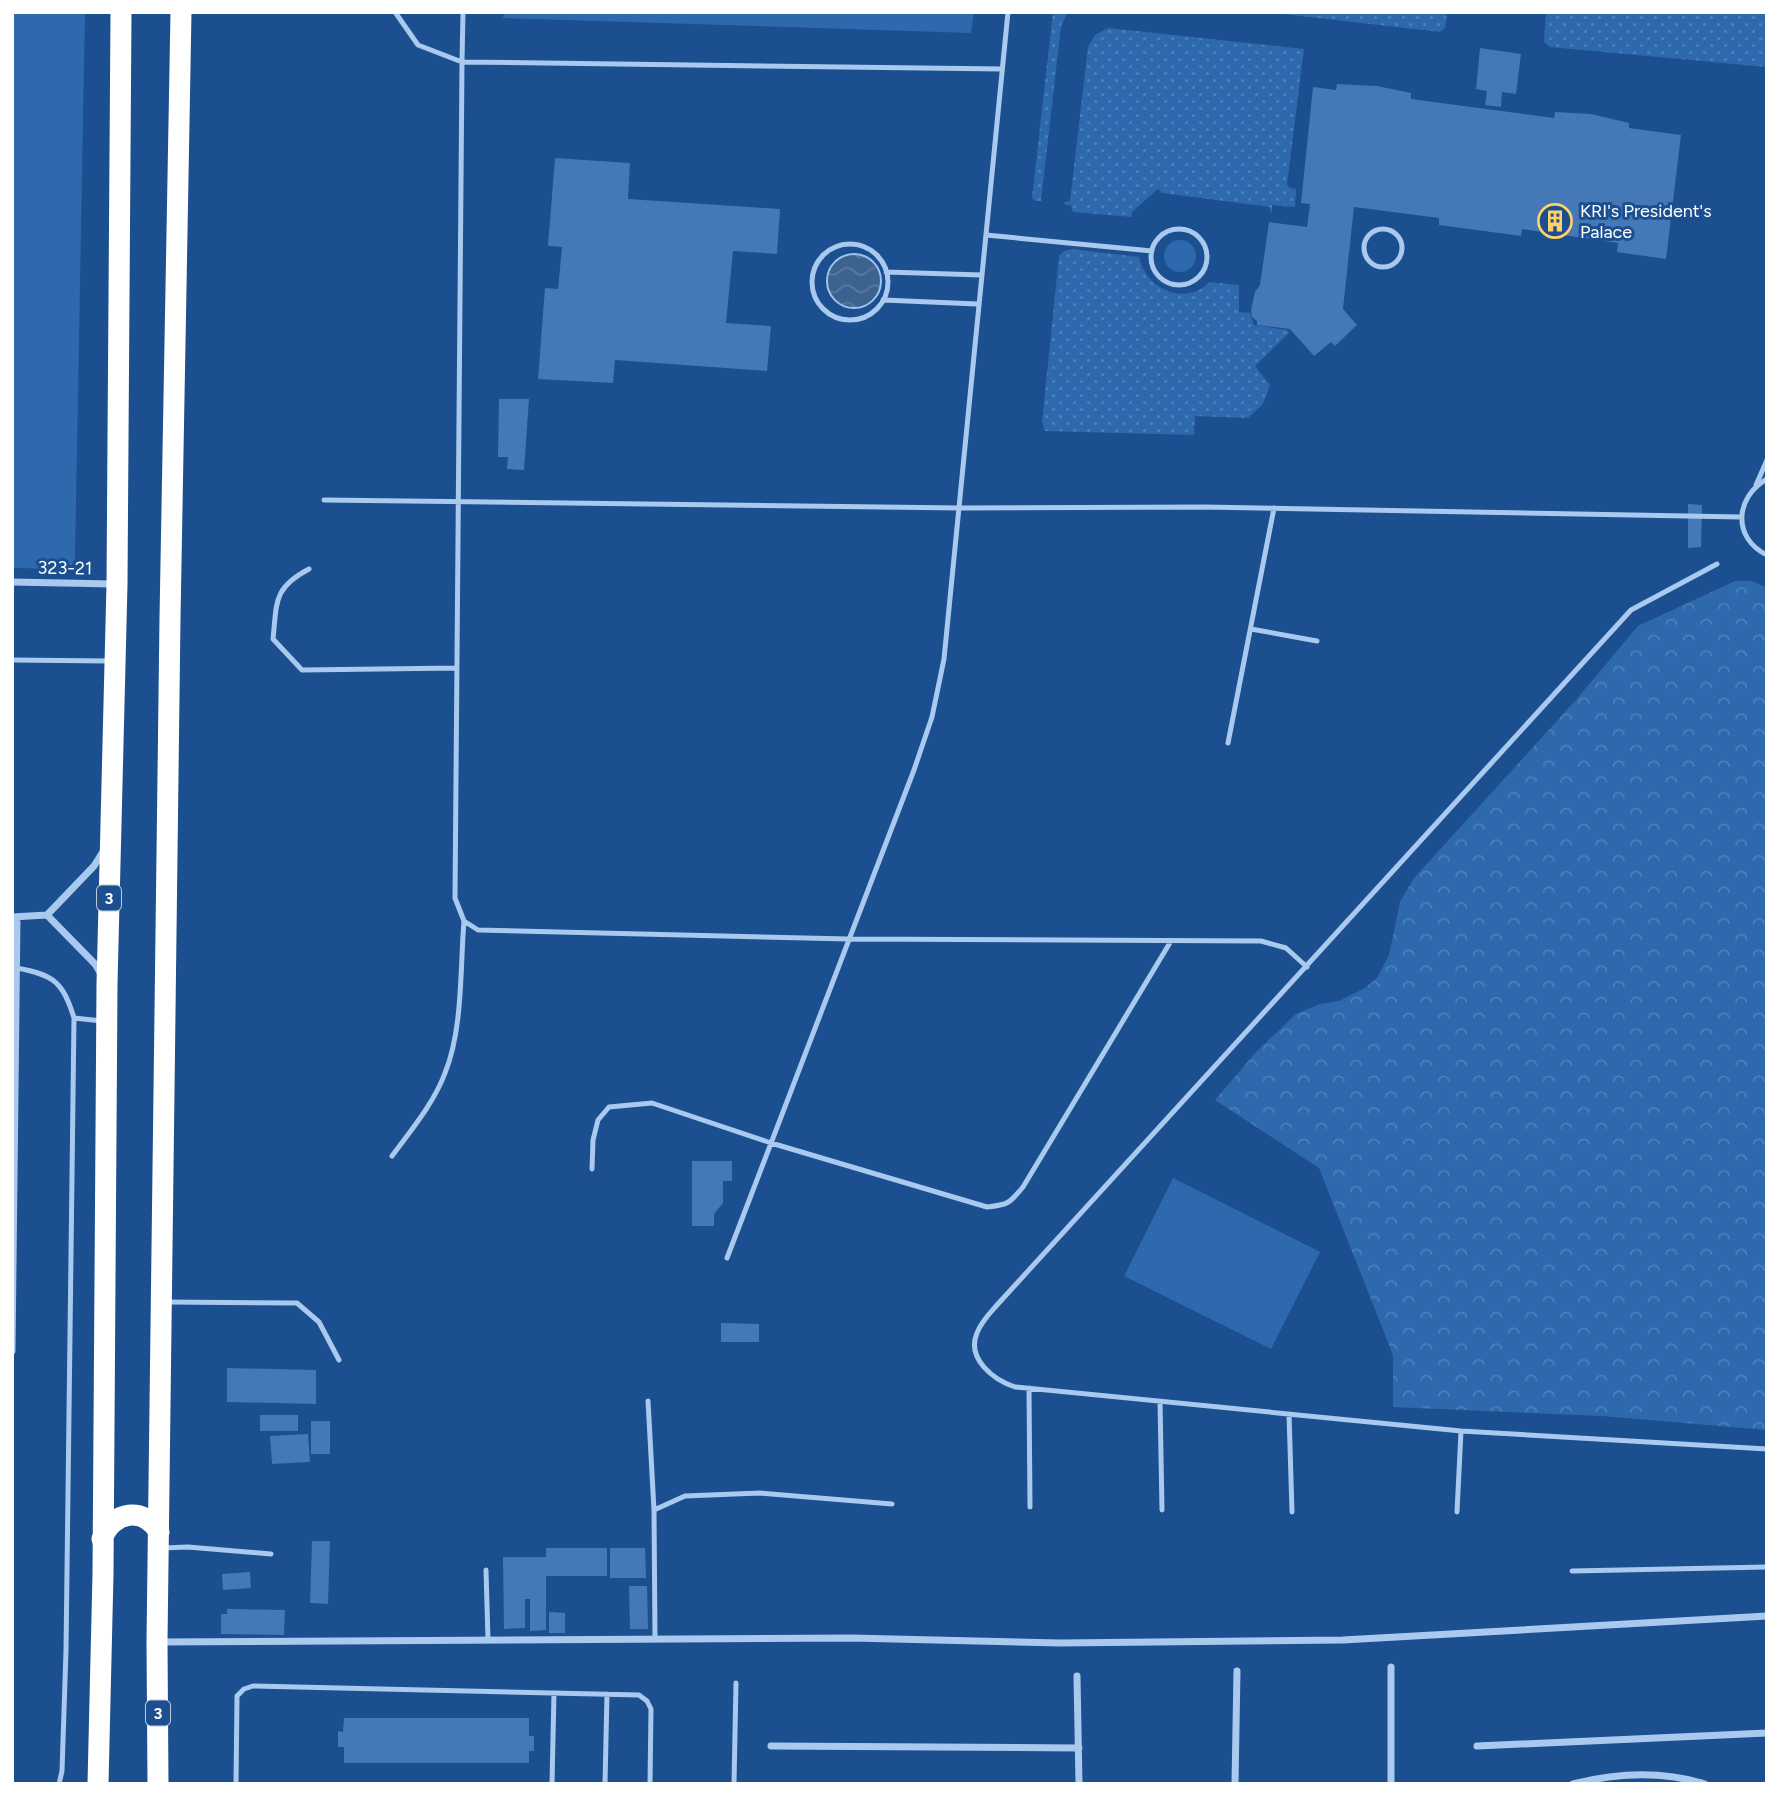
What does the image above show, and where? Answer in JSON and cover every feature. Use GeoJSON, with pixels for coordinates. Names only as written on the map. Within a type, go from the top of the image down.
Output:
{"type":"FeatureCollection","features":[{"type":"Feature","properties":{"kind":"highway","name":"3"},"geometry":{"type":"LineString","coordinates":[[98,1784],[107,984],[117,584],[121,12]]}},
{"type":"Feature","properties":{"kind":"highway","name":"3"},"geometry":{"type":"LineString","coordinates":[[158,1784],[170,618],[181,12]]}},
{"type":"Feature","properties":{"kind":"highway"},"geometry":{"type":"LineString","coordinates":[[102,1539],[110,1524],[124,1515],[141,1516],[155,1525],[159,1540]]}},
{"type":"Feature","properties":{"kind":"street","name":"323-21"},"geometry":{"type":"LineString","coordinates":[[12,582],[117,584]]}},
{"type":"Feature","properties":{"kind":"street"},"geometry":{"type":"LineString","coordinates":[[12,1351],[17,968],[15,917],[47,915],[94,866],[110,840]]}},
{"type":"Feature","properties":{"kind":"street"},"geometry":{"type":"LineString","coordinates":[[47,915],[96,964],[107,984]]}},
{"type":"Feature","properties":{"kind":"street"},"geometry":{"type":"LineString","coordinates":[[158,1642],[852,1638],[1060,1643],[1343,1640],[1767,1616]]}},
{"type":"Feature","properties":{"kind":"street"},"geometry":{"type":"LineString","coordinates":[[1391,1667],[1391,1784]]}},
{"type":"Feature","properties":{"kind":"street"},"geometry":{"type":"LineString","coordinates":[[1235,1784],[1237,1671]]}},
{"type":"Feature","properties":{"kind":"street"},"geometry":{"type":"LineString","coordinates":[[1077,1676],[1079,1784]]}},
{"type":"Feature","properties":{"kind":"street"},"geometry":{"type":"LineString","coordinates":[[1477,1746],[1767,1733]]}},
{"type":"Feature","properties":{"kind":"street"},"geometry":{"type":"LineString","coordinates":[[771,1746],[1079,1748]]}},
{"type":"Feature","properties":{"kind":"street"},"geometry":{"type":"LineString","coordinates":[[1573,1784],[1616,1776],[1645,1775],[1674,1777],[1705,1784]]}},
{"type":"Feature","properties":{"kind":"lane"},"geometry":{"type":"LineString","coordinates":[[395,12],[418,45],[462,62],[1002,69]]}},
{"type":"Feature","properties":{"kind":"lane"},"geometry":{"type":"LineString","coordinates":[[393,1156],[422,1114],[445,1073],[456,1029],[464,921],[455,898],[463,12]]}},
{"type":"Feature","properties":{"kind":"lane"},"geometry":{"type":"LineString","coordinates":[[727,1258],[932,717],[944,659],[977,304],[1008,12]]}},
{"type":"Feature","properties":{"kind":"lane"},"geometry":{"type":"LineString","coordinates":[[1184,229],[1199,236],[1204,243],[1207,260],[1200,276],[1192,281],[1175,284],[1159,276],[1151,260],[1152,251],[1160,236],[1167,231],[1184,229]]}},
{"type":"Feature","properties":{"kind":"lane"},"geometry":{"type":"LineString","coordinates":[[1382,229],[1400,237],[1403,250],[1398,262],[1387,268],[1374,266],[1369,262],[1364,244],[1371,233],[1382,229]]}},
{"type":"Feature","properties":{"kind":"lane"},"geometry":{"type":"LineString","coordinates":[[986,235],[1152,251]]}},
{"type":"Feature","properties":{"kind":"lane"},"geometry":{"type":"LineString","coordinates":[[844,244],[869,249],[878,257],[886,272],[888,282],[883,300],[869,314],[858,319],[834,317],[816,300],[812,289],[812,277],[823,255],[844,244]]}},
{"type":"Feature","properties":{"kind":"lane"},"geometry":{"type":"LineString","coordinates":[[886,272],[981,275]]}},
{"type":"Feature","properties":{"kind":"lane"},"geometry":{"type":"LineString","coordinates":[[883,300],[977,304]]}},
{"type":"Feature","properties":{"kind":"lane"},"geometry":{"type":"LineString","coordinates":[[1767,460],[1756,485],[1747,495],[1741,517],[1749,542],[1767,555]]}},
{"type":"Feature","properties":{"kind":"lane"},"geometry":{"type":"LineString","coordinates":[[1756,485],[1767,479]]}},
{"type":"Feature","properties":{"kind":"lane"},"geometry":{"type":"LineString","coordinates":[[324,500],[960,508],[1274,508],[1741,517]]}},
{"type":"Feature","properties":{"kind":"lane"},"geometry":{"type":"LineString","coordinates":[[1228,743],[1274,508]]}},
{"type":"Feature","properties":{"kind":"lane"},"geometry":{"type":"LineString","coordinates":[[1717,564],[1631,610],[983,1322],[975,1336],[979,1361],[986,1370],[1003,1383],[1029,1388],[1461,1431],[1767,1449]]}},
{"type":"Feature","properties":{"kind":"lane"},"geometry":{"type":"LineString","coordinates":[[309,569],[293,577],[277,595],[272,639],[302,670],[457,668]]}},
{"type":"Feature","properties":{"kind":"lane"},"geometry":{"type":"LineString","coordinates":[[1251,629],[1317,641]]}},
{"type":"Feature","properties":{"kind":"lane"},"geometry":{"type":"LineString","coordinates":[[12,660],[115,661]]}},
{"type":"Feature","properties":{"kind":"lane"},"geometry":{"type":"LineString","coordinates":[[464,921],[478,930],[848,939],[1261,941],[1286,948],[1307,967]]}},
{"type":"Feature","properties":{"kind":"lane"},"geometry":{"type":"LineString","coordinates":[[592,1170],[593,1140],[598,1120],[610,1107],[652,1103],[771,1143],[987,1207],[1012,1202],[1171,941]]}},
{"type":"Feature","properties":{"kind":"lane"},"geometry":{"type":"LineString","coordinates":[[17,968],[41,972],[58,984],[67,995],[74,1018],[66,1651],[62,1771],[59,1784]]}},
{"type":"Feature","properties":{"kind":"lane"},"geometry":{"type":"LineString","coordinates":[[74,1018],[108,1022]]}},
{"type":"Feature","properties":{"kind":"lane"},"geometry":{"type":"LineString","coordinates":[[163,1302],[297,1303],[319,1322],[339,1360]]}},
{"type":"Feature","properties":{"kind":"lane"},"geometry":{"type":"LineString","coordinates":[[1029,1388],[1030,1507]]}},
{"type":"Feature","properties":{"kind":"lane"},"geometry":{"type":"LineString","coordinates":[[648,1401],[654,1510],[654,1639]]}},
{"type":"Feature","properties":{"kind":"lane"},"geometry":{"type":"LineString","coordinates":[[1160,1401],[1162,1510]]}},
{"type":"Feature","properties":{"kind":"lane"},"geometry":{"type":"LineString","coordinates":[[1289,1414],[1292,1512]]}},
{"type":"Feature","properties":{"kind":"lane"},"geometry":{"type":"LineString","coordinates":[[1457,1512],[1461,1431]]}},
{"type":"Feature","properties":{"kind":"lane"},"geometry":{"type":"LineString","coordinates":[[654,1510],[685,1496],[760,1493],[892,1504]]}},
{"type":"Feature","properties":{"kind":"lane"},"geometry":{"type":"LineString","coordinates":[[159,1540],[188,1547],[271,1554]]}},
{"type":"Feature","properties":{"kind":"lane"},"geometry":{"type":"LineString","coordinates":[[1572,1571],[1767,1567]]}},
{"type":"Feature","properties":{"kind":"lane"},"geometry":{"type":"LineString","coordinates":[[486,1570],[488,1640]]}},
{"type":"Feature","properties":{"kind":"lane"},"geometry":{"type":"LineString","coordinates":[[734,1784],[736,1683]]}},
{"type":"Feature","properties":{"kind":"lane"},"geometry":{"type":"LineString","coordinates":[[236,1784],[237,1696],[248,1687],[639,1695],[649,1705],[650,1784]]}},
{"type":"Feature","properties":{"kind":"lane"},"geometry":{"type":"LineString","coordinates":[[552,1784],[554,1693]]}},
{"type":"Feature","properties":{"kind":"lane"},"geometry":{"type":"LineString","coordinates":[[606,1784],[607,1694]]}},
{"type":"Feature","properties":{"kind":"green space"},"geometry":{"type":"Polygon","coordinates":[[[12,12],[85,12],[75,558],[71,569],[12,568],[12,12]]]}},
{"type":"Feature","properties":{"kind":"green space"},"geometry":{"type":"Polygon","coordinates":[[[504,12],[974,12],[971,33],[503,18],[504,12]]]}},
{"type":"Feature","properties":{"kind":"green space"},"geometry":{"type":"Polygon","coordinates":[[[1053,12],[1068,12],[1061,26],[1041,201],[1035,201],[1032,198],[1053,12]]]}},
{"type":"Feature","properties":{"kind":"green space"},"geometry":{"type":"Polygon","coordinates":[[[1265,12],[1447,12],[1445,28],[1440,32],[1265,12]]]}},
{"type":"Feature","properties":{"kind":"green space"},"geometry":{"type":"Polygon","coordinates":[[[1546,12],[1767,12],[1766,67],[1550,47],[1544,42],[1546,12]]]}},
{"type":"Feature","properties":{"kind":"green space"},"geometry":{"type":"Polygon","coordinates":[[[1108,28],[1304,49],[1287,184],[1296,189],[1295,207],[1272,205],[1270,213],[1270,207],[1162,193],[1158,189],[1132,212],[1132,217],[1073,212],[1071,205],[1065,205],[1064,202],[1070,201],[1088,47],[1095,35],[1108,28]]]}},
{"type":"Feature","properties":{"kind":"green space"},"geometry":{"type":"Polygon","coordinates":[[[1180,240],[1191,245],[1196,256],[1191,267],[1180,272],[1169,267],[1164,256],[1169,245],[1180,240]]]}},
{"type":"Feature","properties":{"kind":"green space"},"geometry":{"type":"Polygon","coordinates":[[[1072,249],[1139,257],[1149,278],[1167,291],[1178,294],[1200,289],[1210,282],[1239,285],[1239,312],[1250,313],[1254,325],[1287,330],[1289,333],[1255,366],[1270,385],[1263,404],[1248,418],[1195,416],[1194,435],[1045,431],[1042,422],[1059,256],[1072,249]]]}},
{"type":"Feature","properties":{"kind":"green space"},"geometry":{"type":"Polygon","coordinates":[[[1735,581],[1752,581],[1767,588],[1767,1430],[1602,1416],[1393,1407],[1393,1355],[1319,1168],[1215,1100],[1257,1051],[1296,1014],[1320,1004],[1339,1001],[1365,988],[1377,978],[1389,955],[1400,902],[1414,878],[1575,701],[1638,626],[1735,581]]]}},
{"type":"Feature","properties":{"kind":"green space"},"geometry":{"type":"Polygon","coordinates":[[[1173,1178],[1320,1252],[1271,1349],[1124,1276],[1173,1178]]]}},
{"type":"Feature","properties":{"kind":"water"},"geometry":{"type":"Polygon","coordinates":[[[854,254],[873,262],[881,281],[873,300],[854,308],[835,300],[827,281],[835,262],[854,254]]]}},
{"type":"Feature","properties":{"kind":"building"},"geometry":{"type":"Polygon","coordinates":[[[1480,48],[1521,54],[1516,94],[1502,92],[1501,107],[1485,105],[1487,91],[1476,89],[1480,48]]]}},
{"type":"Feature","properties":{"kind":"building","name":"KRI's President's Palace"},"geometry":{"type":"Polygon","coordinates":[[[1337,84],[1377,86],[1411,93],[1411,99],[1554,118],[1555,112],[1591,114],[1629,123],[1629,128],[1681,135],[1666,259],[1617,252],[1618,243],[1522,229],[1521,236],[1439,225],[1439,218],[1354,207],[1343,309],[1357,325],[1335,346],[1331,342],[1314,356],[1290,329],[1257,325],[1251,310],[1255,292],[1260,285],[1269,222],[1307,227],[1310,204],[1301,203],[1313,87],[1336,90],[1337,84]]]}},
{"type":"Feature","properties":{"kind":"building"},"geometry":{"type":"Polygon","coordinates":[[[555,158],[630,163],[628,199],[780,209],[777,254],[733,251],[726,323],[771,326],[767,371],[615,360],[613,383],[538,379],[545,288],[558,289],[562,247],[548,246],[555,158]]]}},
{"type":"Feature","properties":{"kind":"building"},"geometry":{"type":"Polygon","coordinates":[[[499,399],[529,399],[524,470],[507,469],[508,457],[498,457],[499,399]]]}},
{"type":"Feature","properties":{"kind":"building"},"geometry":{"type":"Polygon","coordinates":[[[1688,504],[1702,505],[1701,547],[1688,548],[1688,504]]]}},
{"type":"Feature","properties":{"kind":"building"},"geometry":{"type":"Polygon","coordinates":[[[692,1161],[732,1161],[732,1181],[723,1181],[723,1203],[714,1214],[714,1226],[692,1226],[692,1161]]]}},
{"type":"Feature","properties":{"kind":"building"},"geometry":{"type":"Polygon","coordinates":[[[721,1323],[759,1324],[759,1342],[721,1342],[721,1323]]]}},
{"type":"Feature","properties":{"kind":"building"},"geometry":{"type":"Polygon","coordinates":[[[227,1368],[316,1370],[316,1404],[227,1402],[227,1368]]]}},
{"type":"Feature","properties":{"kind":"building"},"geometry":{"type":"Polygon","coordinates":[[[260,1415],[298,1415],[298,1431],[260,1431],[260,1415]]]}},
{"type":"Feature","properties":{"kind":"building"},"geometry":{"type":"Polygon","coordinates":[[[311,1421],[330,1421],[330,1454],[311,1454],[311,1421]]]}},
{"type":"Feature","properties":{"kind":"building"},"geometry":{"type":"Polygon","coordinates":[[[308,1434],[310,1462],[272,1464],[270,1436],[308,1434]]]}},
{"type":"Feature","properties":{"kind":"building"},"geometry":{"type":"Polygon","coordinates":[[[312,1541],[330,1541],[328,1604],[310,1603],[312,1541]]]}},
{"type":"Feature","properties":{"kind":"building"},"geometry":{"type":"Polygon","coordinates":[[[546,1548],[607,1548],[607,1576],[546,1576],[546,1630],[530,1631],[530,1599],[525,1599],[525,1628],[504,1629],[503,1557],[546,1557],[546,1548]]]}},
{"type":"Feature","properties":{"kind":"building"},"geometry":{"type":"Polygon","coordinates":[[[610,1548],[645,1548],[646,1578],[610,1578],[610,1548]]]}},
{"type":"Feature","properties":{"kind":"building"},"geometry":{"type":"Polygon","coordinates":[[[250,1572],[251,1588],[223,1590],[222,1574],[250,1572]]]}},
{"type":"Feature","properties":{"kind":"building"},"geometry":{"type":"Polygon","coordinates":[[[629,1586],[647,1586],[648,1629],[630,1629],[629,1586]]]}},
{"type":"Feature","properties":{"kind":"building"},"geometry":{"type":"Polygon","coordinates":[[[227,1609],[285,1610],[284,1635],[221,1634],[221,1614],[227,1614],[227,1609]]]}},
{"type":"Feature","properties":{"kind":"building"},"geometry":{"type":"Polygon","coordinates":[[[549,1612],[565,1613],[565,1633],[549,1633],[549,1612]]]}},
{"type":"Feature","properties":{"kind":"building"},"geometry":{"type":"Polygon","coordinates":[[[344,1718],[529,1718],[529,1736],[534,1736],[534,1751],[529,1751],[529,1763],[344,1763],[344,1747],[338,1747],[338,1731],[343,1732],[344,1718]]]}},
{"type":"Feature","properties":{"kind":"place","name":"KRI's President's Palace"},"geometry":{"type":"Point","coordinates":[1555,221]}}]}
